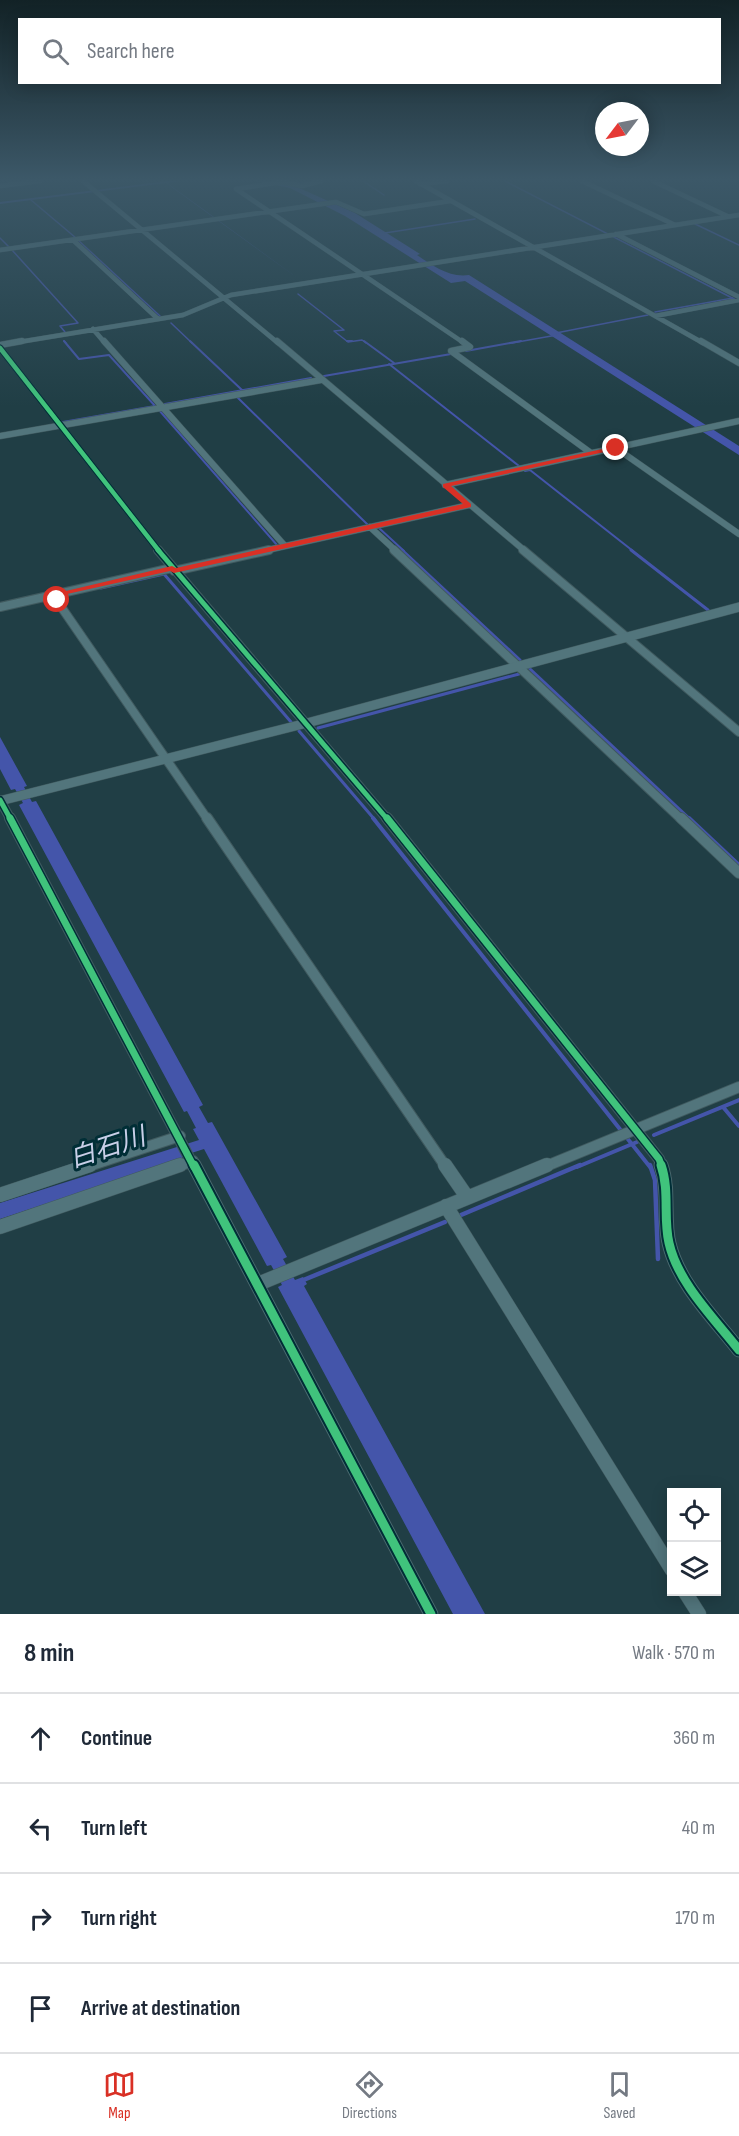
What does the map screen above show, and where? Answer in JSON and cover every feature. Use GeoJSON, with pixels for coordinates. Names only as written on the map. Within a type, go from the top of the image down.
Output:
{"type":"FeatureCollection","features":[{"type":"Feature","properties":{"kind":"street"},"geometry":{"type":"LineString","coordinates":[[91,256],[158,319]]}},
{"type":"Feature","properties":{"kind":"street"},"geometry":{"type":"LineString","coordinates":[[174,256],[739,732]]}},
{"type":"Feature","properties":{"kind":"street"},"geometry":{"type":"LineString","coordinates":[[336,256],[470,347],[451,351],[591,453]]}},
{"type":"Feature","properties":{"kind":"street"},"geometry":{"type":"LineString","coordinates":[[472,256],[224,297],[189,314],[0,347],[173,569],[307,723],[627,1132],[659,1159],[667,1177],[668,1243],[677,1266],[739,1350]]}},
{"type":"Feature","properties":{"kind":"street"},"geometry":{"type":"LineString","coordinates":[[548,256],[739,363]]}},
{"type":"Feature","properties":{"kind":"street"},"geometry":{"type":"LineString","coordinates":[[653,256],[738,299]]}},
{"type":"Feature","properties":{"kind":"street"},"geometry":{"type":"LineString","coordinates":[[655,315],[738,299]]}},
{"type":"Feature","properties":{"kind":"street"},"geometry":{"type":"LineString","coordinates":[[93,330],[285,546]]}},
{"type":"Feature","properties":{"kind":"street"},"geometry":{"type":"LineString","coordinates":[[0,436],[321,380]]}},
{"type":"Feature","properties":{"kind":"street"},"geometry":{"type":"LineString","coordinates":[[445,486],[739,421]]}},
{"type":"Feature","properties":{"kind":"street"},"geometry":{"type":"LineString","coordinates":[[616,448],[739,534]]}},
{"type":"Feature","properties":{"kind":"street"},"geometry":{"type":"LineString","coordinates":[[0,607],[55,597],[469,505]]}},
{"type":"Feature","properties":{"kind":"street"},"geometry":{"type":"LineString","coordinates":[[370,527],[739,873]]}},
{"type":"Feature","properties":{"kind":"street"},"geometry":{"type":"LineString","coordinates":[[55,597],[467,1197]]}},
{"type":"Feature","properties":{"kind":"street"},"geometry":{"type":"LineString","coordinates":[[431,1614],[182,1140],[0,801],[307,723],[739,607]]}},
{"type":"Feature","properties":{"kind":"street"},"geometry":{"type":"LineString","coordinates":[[258,1284],[739,1086]]}},
{"type":"Feature","properties":{"kind":"street"},"geometry":{"type":"LineString","coordinates":[[0,1195],[182,1140]]}},
{"type":"Feature","properties":{"kind":"street"},"geometry":{"type":"LineString","coordinates":[[0,1227],[191,1159]]}},
{"type":"Feature","properties":{"kind":"street"},"geometry":{"type":"LineString","coordinates":[[446,1206],[667,1562]]}},
{"type":"Feature","properties":{"kind":"street"},"geometry":{"type":"LineString","coordinates":[[688,1596],[699,1614]]}},
{"type":"Feature","properties":{"kind":"water"},"geometry":{"type":"Polygon","coordinates":[[[409,256],[419,256],[455,275],[469,275],[739,446],[739,455],[465,281],[451,283],[409,256]]]}},
{"type":"Feature","properties":{"kind":"water"},"geometry":{"type":"Polygon","coordinates":[[[0,737],[27,786],[24,787],[32,802],[36,801],[203,1105],[199,1107],[208,1123],[212,1122],[287,1257],[283,1259],[295,1280],[303,1277],[307,1284],[304,1286],[485,1614],[453,1614],[278,1287],[282,1285],[271,1265],[267,1266],[204,1149],[182,1156],[182,1159],[0,1219],[0,1203],[199,1140],[193,1129],[196,1128],[187,1111],[184,1112],[19,805],[23,803],[15,789],[11,790],[0,769],[0,737]]]}},
{"type":"Feature","properties":{"kind":"waterway"},"geometry":{"type":"LineString","coordinates":[[18,256],[78,323],[60,326],[65,332]]}},
{"type":"Feature","properties":{"kind":"waterway"},"geometry":{"type":"LineString","coordinates":[[96,256],[160,316]]}},
{"type":"Feature","properties":{"kind":"waterway"},"geometry":{"type":"LineString","coordinates":[[651,256],[732,298]]}},
{"type":"Feature","properties":{"kind":"waterway"},"geometry":{"type":"LineString","coordinates":[[298,294],[344,330],[334,331],[348,342],[362,340],[366,343]]}},
{"type":"Feature","properties":{"kind":"waterway"},"geometry":{"type":"LineString","coordinates":[[655,312],[732,298]]}},
{"type":"Feature","properties":{"kind":"waterway"},"geometry":{"type":"LineString","coordinates":[[732,298],[738,301]]}},
{"type":"Feature","properties":{"kind":"waterway"},"geometry":{"type":"LineString","coordinates":[[556,333],[648,315]]}},
{"type":"Feature","properties":{"kind":"waterway"},"geometry":{"type":"LineString","coordinates":[[171,323],[192,343]]}},
{"type":"Feature","properties":{"kind":"waterway"},"geometry":{"type":"LineString","coordinates":[[512,343],[557,335]]}},
{"type":"Feature","properties":{"kind":"waterway"},"geometry":{"type":"LineString","coordinates":[[66,343],[64,341],[79,359],[109,355],[156,407]]}},
{"type":"Feature","properties":{"kind":"waterway"},"geometry":{"type":"LineString","coordinates":[[190,341],[242,390]]}},
{"type":"Feature","properties":{"kind":"waterway"},"geometry":{"type":"LineString","coordinates":[[347,341],[352,341]]}},
{"type":"Feature","properties":{"kind":"waterway"},"geometry":{"type":"LineString","coordinates":[[364,341],[394,363]]}},
{"type":"Feature","properties":{"kind":"waterway"},"geometry":{"type":"LineString","coordinates":[[466,351],[521,341]]}},
{"type":"Feature","properties":{"kind":"waterway"},"geometry":{"type":"LineString","coordinates":[[390,365],[451,354]]}},
{"type":"Feature","properties":{"kind":"waterway"},"geometry":{"type":"LineString","coordinates":[[324,376],[390,365]]}},
{"type":"Feature","properties":{"kind":"waterway"},"geometry":{"type":"LineString","coordinates":[[390,365],[519,466]]}},
{"type":"Feature","properties":{"kind":"waterway"},"geometry":{"type":"LineString","coordinates":[[165,404],[311,378]]}},
{"type":"Feature","properties":{"kind":"waterway"},"geometry":{"type":"LineString","coordinates":[[236,396],[368,525]]}},
{"type":"Feature","properties":{"kind":"waterway"},"geometry":{"type":"LineString","coordinates":[[63,422],[155,406]]}},
{"type":"Feature","properties":{"kind":"waterway"},"geometry":{"type":"LineString","coordinates":[[159,410],[277,545]]}},
{"type":"Feature","properties":{"kind":"waterway"},"geometry":{"type":"LineString","coordinates":[[525,471],[530,470],[633,551]]}},
{"type":"Feature","properties":{"kind":"waterway"},"geometry":{"type":"LineString","coordinates":[[379,528],[404,551]]}},
{"type":"Feature","properties":{"kind":"waterway"},"geometry":{"type":"LineString","coordinates":[[402,550],[520,660]]}},
{"type":"Feature","properties":{"kind":"waterway"},"geometry":{"type":"LineString","coordinates":[[631,550],[708,610]]}},
{"type":"Feature","properties":{"kind":"waterway"},"geometry":{"type":"LineString","coordinates":[[101,588],[164,574],[291,722]]}},
{"type":"Feature","properties":{"kind":"waterway"},"geometry":{"type":"LineString","coordinates":[[529,668],[691,820]]}},
{"type":"Feature","properties":{"kind":"waterway"},"geometry":{"type":"LineString","coordinates":[[318,728],[519,674]]}},
{"type":"Feature","properties":{"kind":"waterway"},"geometry":{"type":"LineString","coordinates":[[299,731],[375,820]]}},
{"type":"Feature","properties":{"kind":"waterway"},"geometry":{"type":"LineString","coordinates":[[373,818],[632,1144]]}},
{"type":"Feature","properties":{"kind":"waterway"},"geometry":{"type":"LineString","coordinates":[[689,818],[739,865]]}},
{"type":"Feature","properties":{"kind":"waterway"},"geometry":{"type":"LineString","coordinates":[[654,1135],[739,1100]]}},
{"type":"Feature","properties":{"kind":"waterway"},"geometry":{"type":"LineString","coordinates":[[723,1107],[739,1126]]}},
{"type":"Feature","properties":{"kind":"waterway"},"geometry":{"type":"LineString","coordinates":[[632,1144],[637,1142]]}},
{"type":"Feature","properties":{"kind":"waterway"},"geometry":{"type":"LineString","coordinates":[[577,1167],[632,1144]]}},
{"type":"Feature","properties":{"kind":"waterway"},"geometry":{"type":"LineString","coordinates":[[632,1144],[650,1167]]}},
{"type":"Feature","properties":{"kind":"waterway"},"geometry":{"type":"LineString","coordinates":[[461,1215],[580,1165]]}},
{"type":"Feature","properties":{"kind":"waterway"},"geometry":{"type":"LineString","coordinates":[[650,1165],[655,1180],[658,1259]]}},
{"type":"Feature","properties":{"kind":"waterway"},"geometry":{"type":"LineString","coordinates":[[301,1281],[445,1222]]}},
{"type":"Feature","properties":{"kind":"cycle path"},"geometry":{"type":"LineString","coordinates":[[0,348],[172,568],[371,799],[659,1159],[665,1180],[668,1241],[672,1253],[687,1282],[739,1350]]}},
{"type":"Feature","properties":{"kind":"cycle path"},"geometry":{"type":"LineString","coordinates":[[0,800],[431,1614]]}},
{"type":"Feature","properties":{"kind":"route"},"geometry":{"type":"LineString","coordinates":[[57,600],[53,595],[172,568],[174,571],[469,505],[445,486],[616,448]]}},
{"type":"Feature","properties":{"kind":"water label","name":"白石川"},"geometry":{"type":"Point","coordinates":[107,1147]}}]}
